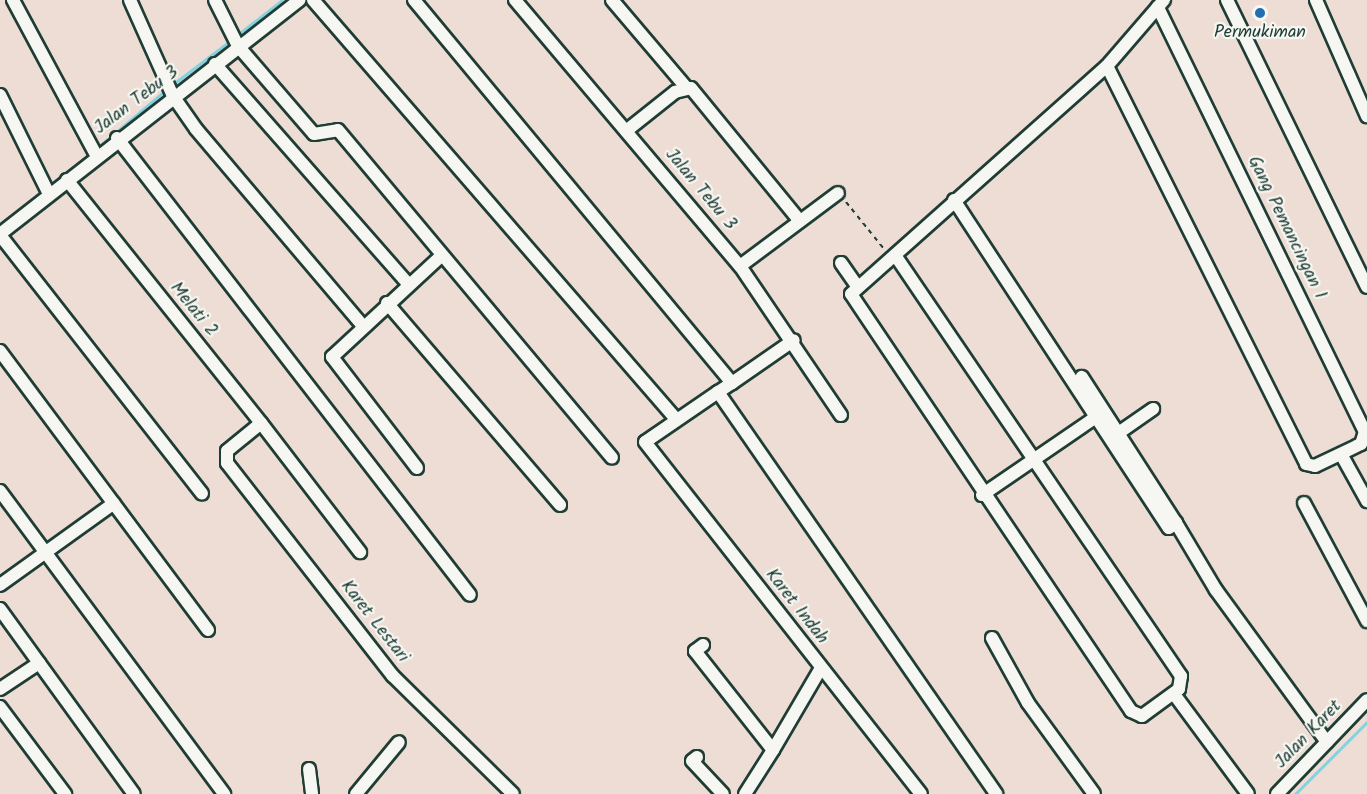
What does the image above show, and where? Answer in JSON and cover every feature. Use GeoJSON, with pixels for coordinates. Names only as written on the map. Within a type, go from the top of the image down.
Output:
{"type":"FeatureCollection","features":[{"type":"Feature","properties":{"kind":"street"},"geometry":{"type":"LineString","coordinates":[[13,0],[94,151]]}},
{"type":"Feature","properties":{"kind":"street"},"geometry":{"type":"LineString","coordinates":[[130,0],[171,91],[363,326]]}},
{"type":"Feature","properties":{"kind":"street"},"geometry":{"type":"LineString","coordinates":[[215,0],[235,41],[314,134],[338,130],[440,257],[612,458]]}},
{"type":"Feature","properties":{"kind":"street","name":"Jalan Tebu 3"},"geometry":{"type":"LineString","coordinates":[[0,234],[46,190],[67,180],[94,151],[117,138],[171,91],[215,64],[235,41],[299,0]]}},
{"type":"Feature","properties":{"kind":"street"},"geometry":{"type":"LineString","coordinates":[[313,0],[675,419],[794,340]]}},
{"type":"Feature","properties":{"kind":"street"},"geometry":{"type":"LineString","coordinates":[[414,0],[732,383]]}},
{"type":"Feature","properties":{"kind":"street","name":"Jalan Tebu 3"},"geometry":{"type":"LineString","coordinates":[[515,0],[740,266],[794,340],[841,415]]}},
{"type":"Feature","properties":{"kind":"street"},"geometry":{"type":"LineString","coordinates":[[612,0],[685,86],[704,100],[800,221]]}},
{"type":"Feature","properties":{"kind":"street"},"geometry":{"type":"LineString","coordinates":[[1227,0],[1367,287]]}},
{"type":"Feature","properties":{"kind":"street"},"geometry":{"type":"LineString","coordinates":[[1316,0],[1367,116]]}},
{"type":"Feature","properties":{"kind":"street"},"geometry":{"type":"LineString","coordinates":[[893,256],[1181,676],[1174,694],[1142,716],[1134,715],[982,495],[851,298],[857,286],[1107,66],[1161,3]]}},
{"type":"Feature","properties":{"kind":"street","name":"Gang Pemancingan 1"},"geometry":{"type":"LineString","coordinates":[[1107,66],[1306,464],[1315,466],[1361,444],[1365,432],[1161,3]]}},
{"type":"Feature","properties":{"kind":"street"},"geometry":{"type":"LineString","coordinates":[[215,64],[408,284]]}},
{"type":"Feature","properties":{"kind":"street"},"geometry":{"type":"LineString","coordinates":[[626,131],[685,86]]}},
{"type":"Feature","properties":{"kind":"street"},"geometry":{"type":"LineString","coordinates":[[0,95],[46,190]]}},
{"type":"Feature","properties":{"kind":"street"},"geometry":{"type":"LineString","coordinates":[[117,138],[470,595]]}},
{"type":"Feature","properties":{"kind":"street","name":"Melati 2"},"geometry":{"type":"LineString","coordinates":[[67,180],[261,423],[360,552]]}},
{"type":"Feature","properties":{"kind":"street"},"geometry":{"type":"LineString","coordinates":[[740,266],[838,193]]}},
{"type":"Feature","properties":{"kind":"street"},"geometry":{"type":"LineString","coordinates":[[954,200],[1165,528],[1176,523]]}},
{"type":"Feature","properties":{"kind":"street"},"geometry":{"type":"LineString","coordinates":[[0,234],[202,494]]}},
{"type":"Feature","properties":{"kind":"street"},"geometry":{"type":"LineString","coordinates":[[417,468],[332,357],[387,303],[440,257]]}},
{"type":"Feature","properties":{"kind":"street"},"geometry":{"type":"LineString","coordinates":[[841,263],[857,286]]}},
{"type":"Feature","properties":{"kind":"street"},"geometry":{"type":"LineString","coordinates":[[387,303],[560,505]]}},
{"type":"Feature","properties":{"kind":"street"},"geometry":{"type":"LineString","coordinates":[[0,351],[208,630]]}},
{"type":"Feature","properties":{"kind":"street"},"geometry":{"type":"LineString","coordinates":[[1082,377],[1176,523],[1216,590],[1327,742]]}},
{"type":"Feature","properties":{"kind":"street"},"geometry":{"type":"LineString","coordinates":[[718,392],[996,794]]}},
{"type":"Feature","properties":{"kind":"street"},"geometry":{"type":"LineString","coordinates":[[1117,434],[1153,409]]}},
{"type":"Feature","properties":{"kind":"street","name":"Karet Indah"},"geometry":{"type":"LineString","coordinates":[[675,419],[645,442],[921,794]]}},
{"type":"Feature","properties":{"kind":"street"},"geometry":{"type":"LineString","coordinates":[[982,495],[1094,419]]}},
{"type":"Feature","properties":{"kind":"street","name":"Karet Lestari"},"geometry":{"type":"LineString","coordinates":[[261,423],[225,456],[393,676],[513,794]]}},
{"type":"Feature","properties":{"kind":"street"},"geometry":{"type":"LineString","coordinates":[[1341,454],[1367,501]]}},
{"type":"Feature","properties":{"kind":"street"},"geometry":{"type":"LineString","coordinates":[[0,491],[224,794]]}},
{"type":"Feature","properties":{"kind":"street"},"geometry":{"type":"LineString","coordinates":[[0,585],[114,503]]}},
{"type":"Feature","properties":{"kind":"street"},"geometry":{"type":"LineString","coordinates":[[1304,503],[1367,621]]}},
{"type":"Feature","properties":{"kind":"street"},"geometry":{"type":"LineString","coordinates":[[0,609],[134,794]]}},
{"type":"Feature","properties":{"kind":"street"},"geometry":{"type":"LineString","coordinates":[[992,638],[1028,703],[1094,794]]}},
{"type":"Feature","properties":{"kind":"street"},"geometry":{"type":"LineString","coordinates":[[704,645],[695,651],[772,750]]}},
{"type":"Feature","properties":{"kind":"street"},"geometry":{"type":"LineString","coordinates":[[0,689],[39,663]]}},
{"type":"Feature","properties":{"kind":"street"},"geometry":{"type":"LineString","coordinates":[[745,794],[820,668]]}},
{"type":"Feature","properties":{"kind":"street"},"geometry":{"type":"LineString","coordinates":[[1174,694],[1248,794]]}},
{"type":"Feature","properties":{"kind":"street","name":"Jalan Karet"},"geometry":{"type":"LineString","coordinates":[[1277,794],[1367,700]]}},
{"type":"Feature","properties":{"kind":"street"},"geometry":{"type":"LineString","coordinates":[[0,707],[65,794]]}},
{"type":"Feature","properties":{"kind":"street"},"geometry":{"type":"LineString","coordinates":[[356,794],[399,742]]}},
{"type":"Feature","properties":{"kind":"street"},"geometry":{"type":"LineString","coordinates":[[697,758],[692,761],[723,794]]}},
{"type":"Feature","properties":{"kind":"street"},"geometry":{"type":"LineString","coordinates":[[309,769],[312,794]]}},
{"type":"Feature","properties":{"kind":"path"},"geometry":{"type":"LineString","coordinates":[[838,193],[893,256]]}},
{"type":"Feature","properties":{"kind":"waterway"},"geometry":{"type":"LineString","coordinates":[[236,36],[282,0]]}},
{"type":"Feature","properties":{"kind":"waterway"},"geometry":{"type":"LineString","coordinates":[[172,85],[231,40]]}},
{"type":"Feature","properties":{"kind":"waterway"},"geometry":{"type":"LineString","coordinates":[[96,149],[167,89]]}},
{"type":"Feature","properties":{"kind":"waterway"},"geometry":{"type":"LineString","coordinates":[[49,186],[91,153]]}},
{"type":"Feature","properties":{"kind":"waterway"},"geometry":{"type":"LineString","coordinates":[[0,225],[44,190]]}},
{"type":"Feature","properties":{"kind":"waterway"},"geometry":{"type":"LineString","coordinates":[[1295,794],[1367,722]]}},
{"type":"Feature","properties":{"kind":"place","name":"Permukiman"},"geometry":{"type":"Point","coordinates":[1260,13]}}]}
